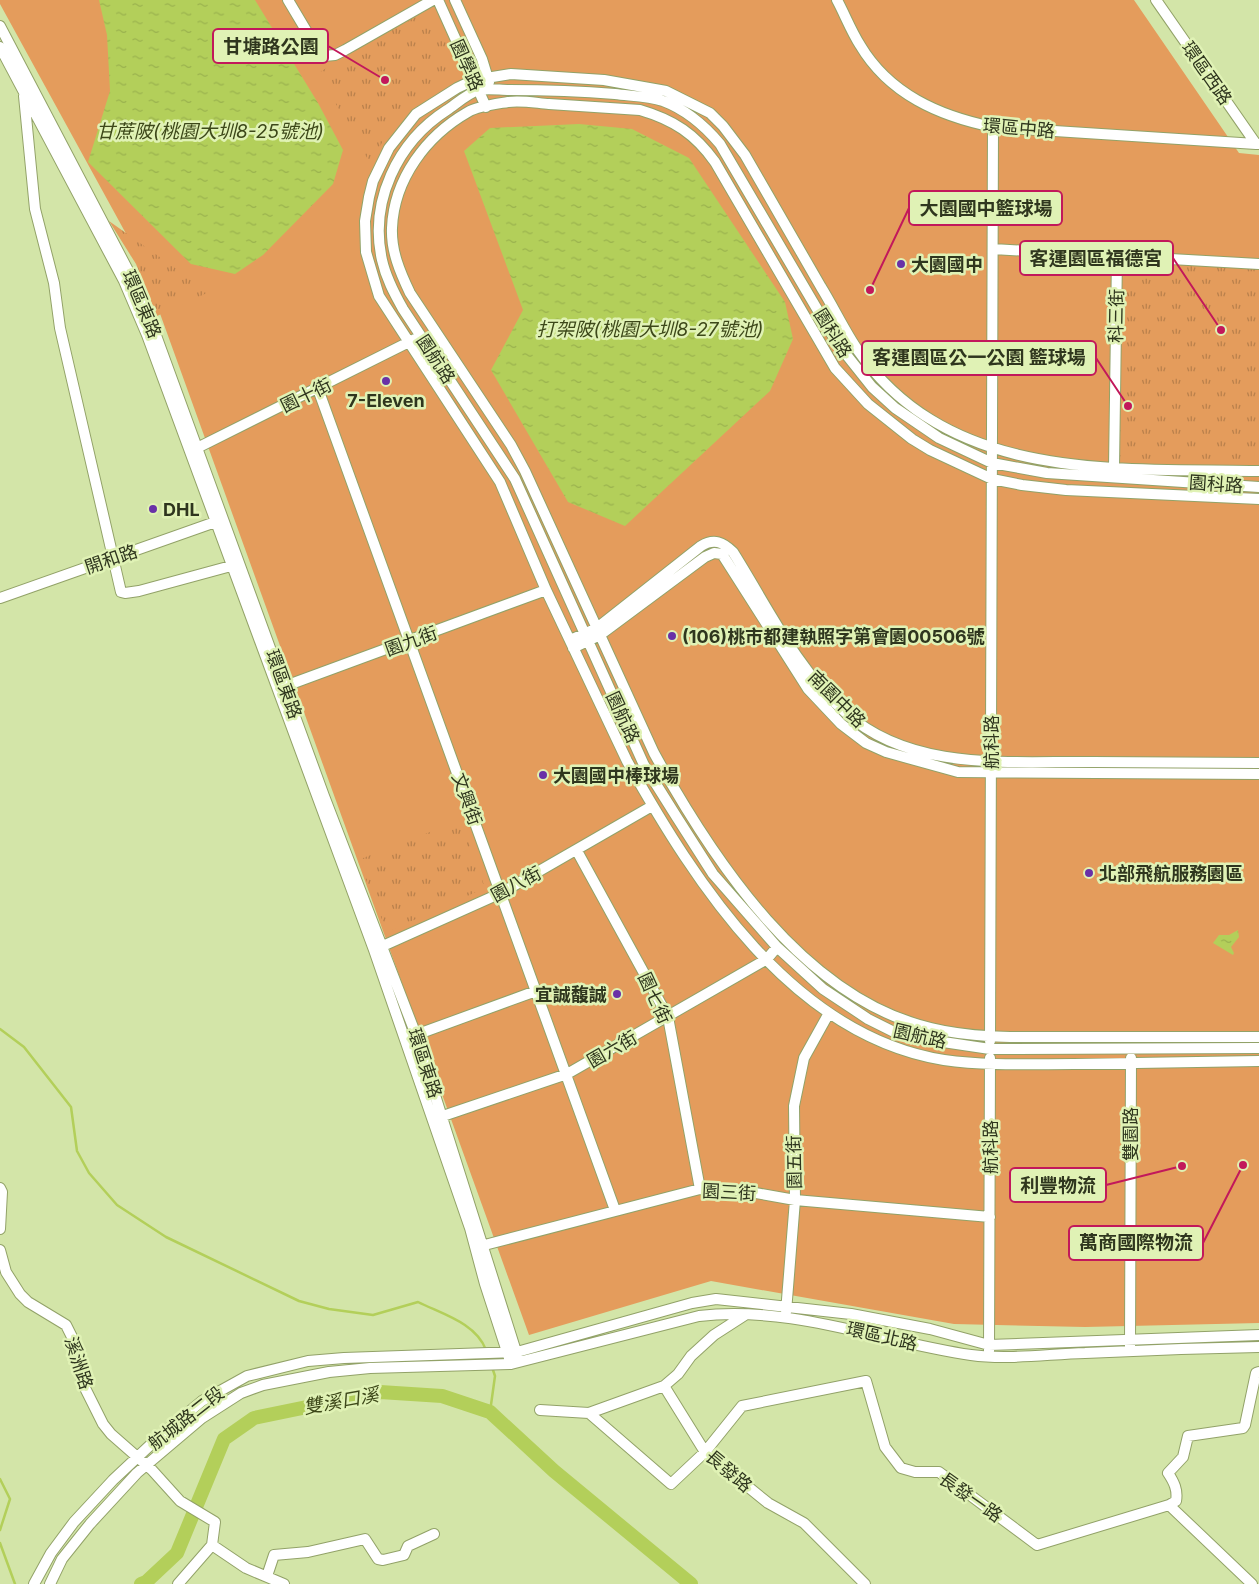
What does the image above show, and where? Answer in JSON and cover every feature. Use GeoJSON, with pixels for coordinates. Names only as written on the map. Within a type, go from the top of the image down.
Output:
{"type":"FeatureCollection","features":[{"type":"Feature","properties":{"kind":"street"},"geometry":{"type":"LineString","coordinates":[[288,0],[316,48],[324,56],[335,55],[345,50],[433,0]]}},
{"type":"Feature","properties":{"kind":"street","name":"園學路"},"geometry":{"type":"LineString","coordinates":[[438,0],[486,107]]}},
{"type":"Feature","properties":{"kind":"street","name":"園學路"},"geometry":{"type":"LineString","coordinates":[[455,0],[482,59],[491,90],[486,107]]}},
{"type":"Feature","properties":{"kind":"street","name":"環區中路"},"geometry":{"type":"LineString","coordinates":[[837,0],[860,45],[892,84],[913,100],[932,110],[960,120],[993,127],[1258,144]]}},
{"type":"Feature","properties":{"kind":"street","name":"環區西路"},"geometry":{"type":"LineString","coordinates":[[1156,0],[1258,144]]}},
{"type":"Feature","properties":{"kind":"street","name":"環區東路"},"geometry":{"type":"LineString","coordinates":[[0,26],[107,233],[134,278],[280,688],[377,948],[416,1035],[442,1116],[513,1357]]}},
{"type":"Feature","properties":{"kind":"street","name":"環區東路"},"geometry":{"type":"LineString","coordinates":[[0,47],[124,281],[194,450]]}},
{"type":"Feature","properties":{"kind":"street"},"geometry":{"type":"LineString","coordinates":[[1259,471],[1055,463],[992,449],[941,427],[893,391],[859,351],[745,155],[723,126],[710,113],[679,95],[650,86],[604,80],[511,74],[487,78],[477,85],[433,102],[407,123],[384,156],[369,197],[365,221],[366,244],[371,273],[379,296],[500,482],[546,590],[627,761],[652,806],[692,869],[767,959],[794,985],[829,1013],[871,1037],[921,1055],[964,1062],[990,1063],[1259,1062]]}},
{"type":"Feature","properties":{"kind":"street","name":"園科路"},"geometry":{"type":"LineString","coordinates":[[477,85],[491,90],[563,90],[644,97],[663,101],[693,116],[706,127],[720,144],[837,343],[872,387],[916,424],[939,438],[992,462],[1047,473],[1259,487]]}},
{"type":"Feature","properties":{"kind":"street","name":"園航路"},"geometry":{"type":"LineString","coordinates":[[477,85],[420,130],[402,154],[389,177],[382,202],[379,231],[382,259],[390,284],[420,335],[515,479],[644,765],[713,874],[777,947],[823,989],[868,1019],[894,1032],[923,1039],[990,1049],[1131,1050],[1259,1048]]}},
{"type":"Feature","properties":{"kind":"street"},"geometry":{"type":"LineString","coordinates":[[23,90],[35,209],[54,283],[60,328],[121,592],[125,593],[231,566]]}},
{"type":"Feature","properties":{"kind":"street"},"geometry":{"type":"LineString","coordinates":[[1259,499],[1066,490],[992,478],[930,450],[912,439],[868,404],[835,368],[716,162],[704,146],[679,124],[640,110],[510,102],[469,111],[442,130],[411,166],[394,206],[392,229],[394,247],[399,270],[410,293],[511,445],[525,471],[654,753],[687,811],[731,875],[779,932],[818,969],[874,1007],[929,1028],[990,1036],[1259,1037]]}},
{"type":"Feature","properties":{"kind":"street","name":"航科路"},"geometry":{"type":"LineString","coordinates":[[989,1356],[993,127]]}},
{"type":"Feature","properties":{"kind":"street"},"geometry":{"type":"LineString","coordinates":[[993,249],[1259,264]]}},
{"type":"Feature","properties":{"kind":"street","name":"科三街"},"geometry":{"type":"LineString","coordinates":[[1114,466],[1117,256]]}},
{"type":"Feature","properties":{"kind":"street","name":"園十街"},"geometry":{"type":"LineString","coordinates":[[194,450],[410,343],[420,335]]}},
{"type":"Feature","properties":{"kind":"street","name":"文興街"},"geometry":{"type":"LineString","coordinates":[[318,389],[616,1210]]}},
{"type":"Feature","properties":{"kind":"street","name":"環區東路"},"geometry":{"type":"LineString","coordinates":[[219,521],[231,566],[280,688]]}},
{"type":"Feature","properties":{"kind":"street","name":"開和路"},"geometry":{"type":"LineString","coordinates":[[0,598],[219,521]]}},
{"type":"Feature","properties":{"kind":"street","name":"南園中路"},"geometry":{"type":"LineString","coordinates":[[598,631],[701,546],[708,542],[718,541],[725,544],[733,552],[799,658],[820,686],[845,712],[869,731],[896,743],[965,761],[1259,763]]}},
{"type":"Feature","properties":{"kind":"street","name":"南園中路"},"geometry":{"type":"LineString","coordinates":[[572,644],[598,631],[705,557],[714,553],[722,554],[808,689],[841,724],[866,743],[908,760],[958,772],[1259,774]]}},
{"type":"Feature","properties":{"kind":"street","name":"園九街"},"geometry":{"type":"LineString","coordinates":[[280,688],[546,590]]}},
{"type":"Feature","properties":{"kind":"street","name":"園八街"},"geometry":{"type":"LineString","coordinates":[[377,948],[501,893],[652,806]]}},
{"type":"Feature","properties":{"kind":"street","name":"園七街"},"geometry":{"type":"LineString","coordinates":[[576,850],[668,1017],[700,1189]]}},
{"type":"Feature","properties":{"kind":"street","name":"園六街"},"geometry":{"type":"LineString","coordinates":[[432,1121],[567,1074],[767,959],[777,947]]}},
{"type":"Feature","properties":{"kind":"street","name":"環區東路"},"geometry":{"type":"LineString","coordinates":[[377,948],[404,1040],[470,1228],[479,1246]]}},
{"type":"Feature","properties":{"kind":"street"},"geometry":{"type":"LineString","coordinates":[[404,1040],[536,990]]}},
{"type":"Feature","properties":{"kind":"street","name":"園五街"},"geometry":{"type":"LineString","coordinates":[[786,1318],[785,1305],[795,1200],[796,1097],[804,1058],[829,1013]]}},
{"type":"Feature","properties":{"kind":"street","name":"雙園路"},"geometry":{"type":"LineString","coordinates":[[1130,1037],[1130,1351]]}},
{"type":"Feature","properties":{"kind":"street"},"geometry":{"type":"LineString","coordinates":[[0,1188],[2,1192],[0,1229]]}},
{"type":"Feature","properties":{"kind":"street","name":"園三街"},"geometry":{"type":"LineString","coordinates":[[479,1246],[700,1189],[739,1190],[795,1200],[990,1217]]}},
{"type":"Feature","properties":{"kind":"street","name":"溪洲路"},"geometry":{"type":"LineString","coordinates":[[0,1250],[6,1272],[20,1294],[28,1302],[66,1325],[74,1343],[82,1382],[103,1424],[111,1434],[138,1456],[180,1501],[215,1522],[212,1545]]}},
{"type":"Feature","properties":{"kind":"street","name":"環區北路"},"geometry":{"type":"LineString","coordinates":[[513,1357],[692,1303],[716,1299],[785,1305],[894,1322],[989,1345],[1259,1335]]}},
{"type":"Feature","properties":{"kind":"street","name":"環區北路"},"geometry":{"type":"LineString","coordinates":[[513,1357],[699,1316],[726,1312],[786,1318],[853,1328],[913,1344],[989,1356],[1259,1347]]}},
{"type":"Feature","properties":{"kind":"street"},"geometry":{"type":"LineString","coordinates":[[540,1410],[589,1413],[664,1386],[678,1374],[691,1356],[714,1335],[745,1315]]}},
{"type":"Feature","properties":{"kind":"street","name":"航城路二段"},"geometry":{"type":"LineString","coordinates":[[35,1583],[51,1553],[74,1522],[138,1456],[202,1401],[247,1376],[308,1362],[344,1358],[487,1353],[513,1357]]}},
{"type":"Feature","properties":{"kind":"street","name":"航城路二段"},"geometry":{"type":"LineString","coordinates":[[50,1584],[62,1559],[90,1524],[147,1465],[202,1418],[241,1394],[263,1385],[329,1372],[370,1368],[491,1364],[513,1357]]}},
{"type":"Feature","properties":{"kind":"street"},"geometry":{"type":"LineString","coordinates":[[1252,1584],[1170,1505],[1176,1501],[1177,1495],[1176,1486],[1168,1473],[1183,1457],[1188,1436],[1242,1428],[1245,1425],[1256,1372],[1259,1372]]}},
{"type":"Feature","properties":{"kind":"street","name":"長發一路"},"geometry":{"type":"LineString","coordinates":[[589,1413],[671,1484],[704,1452],[742,1406],[866,1381],[885,1447],[901,1468],[915,1472],[939,1472],[1037,1545],[1170,1505]]}},
{"type":"Feature","properties":{"kind":"street","name":"長發路"},"geometry":{"type":"LineString","coordinates":[[664,1386],[704,1452],[768,1503],[804,1523],[865,1584]]}},
{"type":"Feature","properties":{"kind":"street"},"geometry":{"type":"LineString","coordinates":[[267,1576],[274,1555],[308,1552],[365,1539],[378,1559],[383,1560],[404,1555],[408,1546],[434,1534]]}},
{"type":"Feature","properties":{"kind":"street"},"geometry":{"type":"LineString","coordinates":[[178,1584],[212,1545],[239,1564],[284,1584]]}},
{"type":"Feature","properties":{"kind":"green space"},"geometry":{"type":"Polygon","coordinates":[[[0,0],[1134,0],[1239,153],[1259,155],[1259,1323],[1085,1327],[954,1324],[711,1281],[529,1335],[141,261],[0,4],[0,0]]]}},
{"type":"Feature","properties":{"kind":"green space"},"geometry":{"type":"Polygon","coordinates":[[[431,8],[462,73],[415,102],[399,117],[370,163],[318,73],[431,8]]]}},
{"type":"Feature","properties":{"kind":"green space"},"geometry":{"type":"Polygon","coordinates":[[[109,221],[209,292],[157,316],[136,264],[109,221]]]}},
{"type":"Feature","properties":{"kind":"green space"},"geometry":{"type":"Polygon","coordinates":[[[1121,260],[1259,268],[1259,463],[1118,462],[1121,260]]]}},
{"type":"Feature","properties":{"kind":"green space"},"geometry":{"type":"Polygon","coordinates":[[[461,820],[485,888],[387,932],[358,860],[461,820]]]}},
{"type":"Feature","properties":{"kind":"water","name":"甘蔗陂(桃園大圳8-25號池)"},"geometry":{"type":"Polygon","coordinates":[[[99,0],[255,0],[318,103],[343,150],[333,184],[263,255],[235,274],[191,264],[88,162],[110,91],[107,35],[99,0]]]}},
{"type":"Feature","properties":{"kind":"water","name":"打架陂(桃園大圳8-27號池)"},"geometry":{"type":"Polygon","coordinates":[[[579,124],[632,129],[689,158],[785,302],[793,339],[770,391],[625,526],[568,502],[491,370],[523,310],[464,151],[490,128],[579,124]]]}},
{"type":"Feature","properties":{"kind":"water"},"geometry":{"type":"Polygon","coordinates":[[[1238,930],[1239,937],[1231,947],[1233,955],[1213,943],[1219,935],[1229,935],[1238,930]]]}},
{"type":"Feature","properties":{"kind":"waterway"},"geometry":{"type":"LineString","coordinates":[[0,1029],[24,1047],[71,1107],[77,1151],[89,1173],[117,1205],[166,1237],[299,1301],[329,1309],[373,1315],[418,1302],[466,1326],[475,1333],[486,1350]]}},
{"type":"Feature","properties":{"kind":"waterway"},"geometry":{"type":"LineString","coordinates":[[490,1412],[495,1376],[492,1367]]}},
{"type":"Feature","properties":{"kind":"waterway","name":"雙溪口溪"},"geometry":{"type":"LineString","coordinates":[[141,1584],[146,1582],[177,1553],[224,1439],[254,1418],[380,1392],[442,1396],[490,1412],[554,1471],[691,1584]]}},
{"type":"Feature","properties":{"kind":"waterway"},"geometry":{"type":"LineString","coordinates":[[0,1479],[10,1499],[0,1530]]}},
{"type":"Feature","properties":{"kind":"waterway"},"geometry":{"type":"LineString","coordinates":[[0,1543],[15,1584]]}},
{"type":"Feature","properties":{"kind":"place","name":"甘塘路公園"},"geometry":{"type":"Point","coordinates":[385,80]}},
{"type":"Feature","properties":{"kind":"place","name":"大園國中"},"geometry":{"type":"Point","coordinates":[901,264]}},
{"type":"Feature","properties":{"kind":"place","name":"大園國中籃球場"},"geometry":{"type":"Point","coordinates":[870,290]}},
{"type":"Feature","properties":{"kind":"place","name":"客運園區福德宮"},"geometry":{"type":"Point","coordinates":[1221,330]}},
{"type":"Feature","properties":{"kind":"place","name":"7-Eleven"},"geometry":{"type":"Point","coordinates":[386,381]}},
{"type":"Feature","properties":{"kind":"place","name":"客運園區公一公園 籃球場"},"geometry":{"type":"Point","coordinates":[1128,406]}},
{"type":"Feature","properties":{"kind":"place","name":"DHL"},"geometry":{"type":"Point","coordinates":[153,509]}},
{"type":"Feature","properties":{"kind":"place","name":"(106)桃市都建執照字第會園00506號"},"geometry":{"type":"Point","coordinates":[672,636]}},
{"type":"Feature","properties":{"kind":"place","name":"大園國中棒球場"},"geometry":{"type":"Point","coordinates":[543,775]}},
{"type":"Feature","properties":{"kind":"place","name":"北部飛航服務園區"},"geometry":{"type":"Point","coordinates":[1089,873]}},
{"type":"Feature","properties":{"kind":"place","name":"宜誠馥誠"},"geometry":{"type":"Point","coordinates":[617,994]}},
{"type":"Feature","properties":{"kind":"place","name":"萬商國際物流"},"geometry":{"type":"Point","coordinates":[1243,1165]}},
{"type":"Feature","properties":{"kind":"place","name":"利豐物流"},"geometry":{"type":"Point","coordinates":[1182,1166]}}]}
